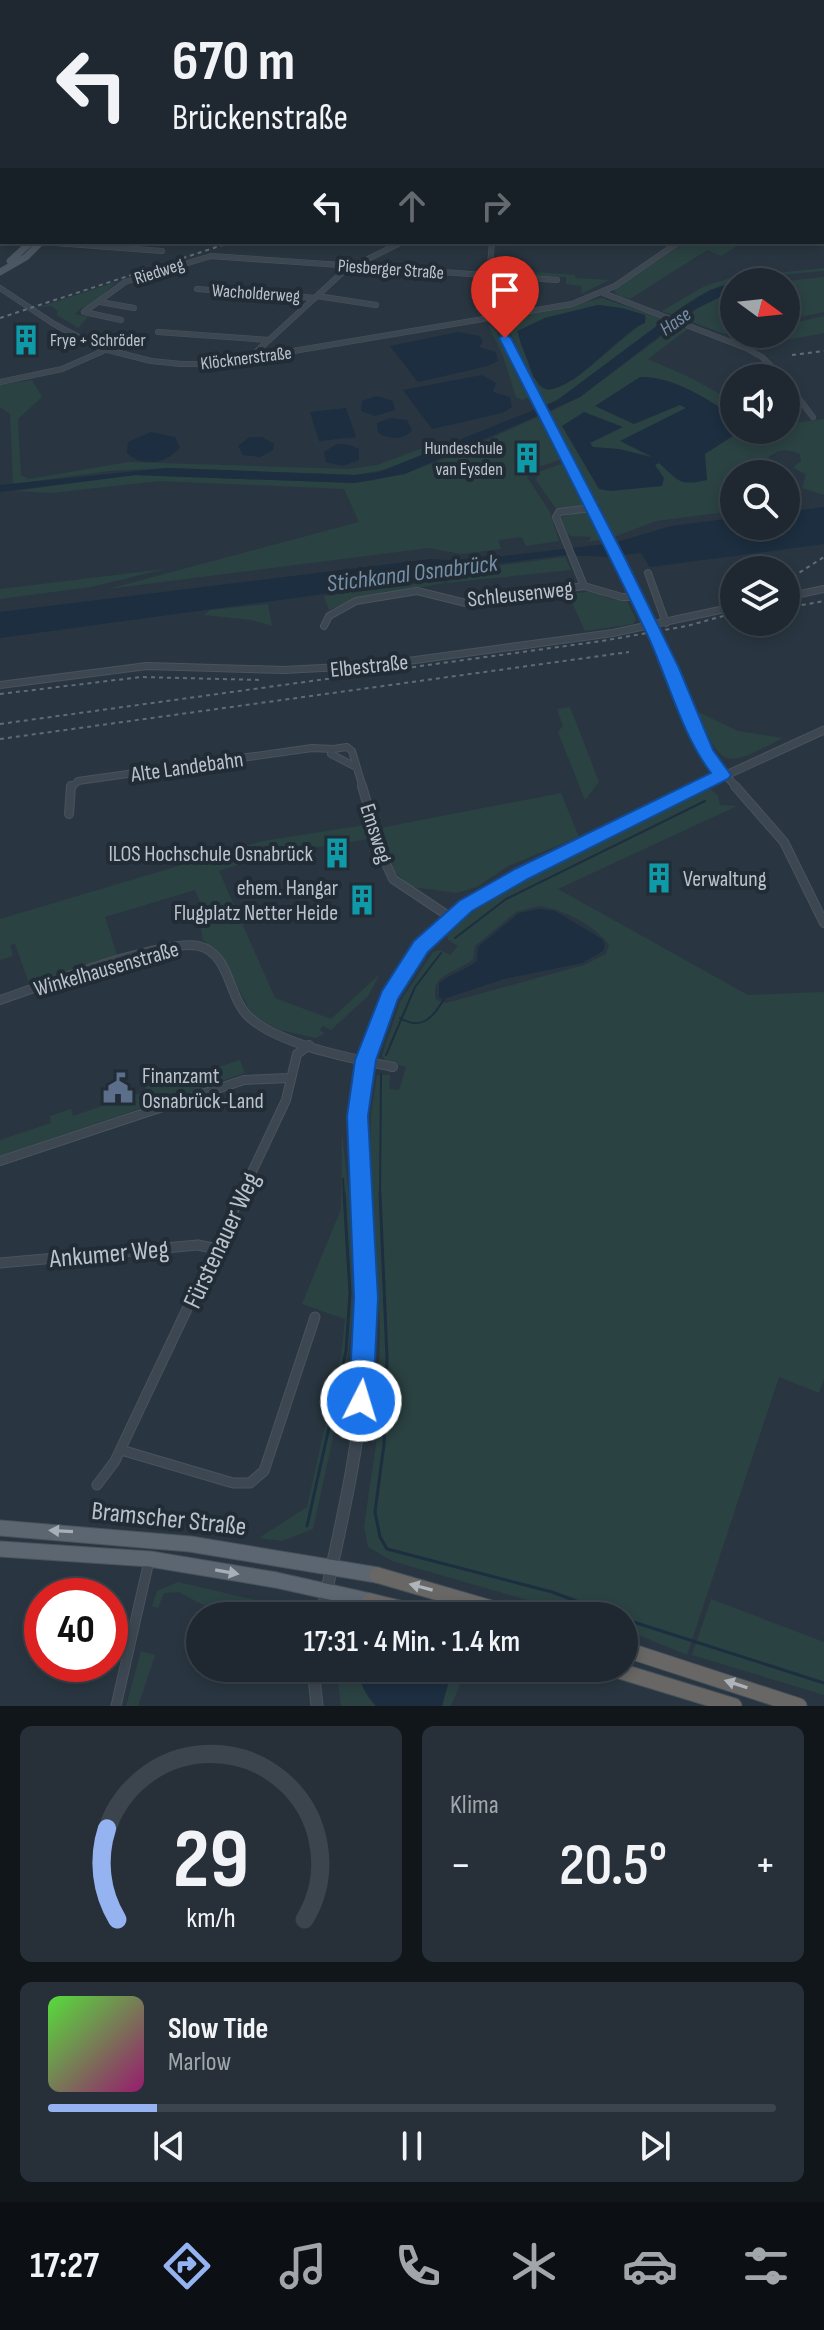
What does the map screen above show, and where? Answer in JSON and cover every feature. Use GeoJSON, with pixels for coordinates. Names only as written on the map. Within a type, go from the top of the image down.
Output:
{"type":"FeatureCollection","features":[{"type":"Feature","properties":{"kind":"highway"},"geometry":{"type":"LineString","coordinates":[[377,1575],[470,1602]]}},
{"type":"Feature","properties":{"kind":"highway"},"geometry":{"type":"LineString","coordinates":[[370,1601],[374,1602]]}},
{"type":"Feature","properties":{"kind":"highway"},"geometry":{"type":"LineString","coordinates":[[638,1654],[799,1706]]}},
{"type":"Feature","properties":{"kind":"highway"},"geometry":{"type":"LineString","coordinates":[[638,1677],[734,1706]]}},
{"type":"Feature","properties":{"kind":"main road"},"geometry":{"type":"LineString","coordinates":[[0,270],[29,244]]}},
{"type":"Feature","properties":{"kind":"main road"},"geometry":{"type":"LineString","coordinates":[[0,270],[26,257],[39,244]]}},
{"type":"Feature","properties":{"kind":"main road","name":"Bramscher Straße"},"geometry":{"type":"LineString","coordinates":[[0,1528],[139,1536],[248,1550],[377,1575]]}},
{"type":"Feature","properties":{"kind":"main road","name":"Bramscher Straße"},"geometry":{"type":"LineString","coordinates":[[0,1549],[150,1559],[370,1601]]}},
{"type":"Feature","properties":{"kind":"street"},"geometry":{"type":"LineString","coordinates":[[66,244],[162,251]]}},
{"type":"Feature","properties":{"kind":"street"},"geometry":{"type":"LineString","coordinates":[[129,249],[132,244]]}},
{"type":"Feature","properties":{"kind":"street"},"geometry":{"type":"LineString","coordinates":[[256,359],[256,352],[351,266],[398,244]]}},
{"type":"Feature","properties":{"kind":"street"},"geometry":{"type":"LineString","coordinates":[[492,244],[487,301],[618,558],[705,752],[784,842],[824,923]]}},
{"type":"Feature","properties":{"kind":"street","name":"Klöcknerstraße"},"geometry":{"type":"LineString","coordinates":[[0,288],[83,342],[130,359],[178,364],[256,359],[572,304],[600,292],[676,244]]}},
{"type":"Feature","properties":{"kind":"street","name":"Piesberger Straße"},"geometry":{"type":"LineString","coordinates":[[224,256],[557,280]]}},
{"type":"Feature","properties":{"kind":"street","name":"Riedweg"},"geometry":{"type":"LineString","coordinates":[[100,302],[125,282],[204,257],[224,256]]}},
{"type":"Feature","properties":{"kind":"street","name":"Wacholderweg"},"geometry":{"type":"LineString","coordinates":[[197,289],[316,297],[376,305]]}},
{"type":"Feature","properties":{"kind":"street"},"geometry":{"type":"LineString","coordinates":[[600,292],[682,322],[762,357],[769,364]]}},
{"type":"Feature","properties":{"kind":"street"},"geometry":{"type":"LineString","coordinates":[[100,302],[84,312],[121,320]]}},
{"type":"Feature","properties":{"kind":"street","name":"Riedweg"},"geometry":{"type":"LineString","coordinates":[[100,302],[134,308]]}},
{"type":"Feature","properties":{"kind":"street"},"geometry":{"type":"LineString","coordinates":[[158,332],[269,340]]}},
{"type":"Feature","properties":{"kind":"street"},"geometry":{"type":"LineString","coordinates":[[0,382],[62,369],[103,351]]}},
{"type":"Feature","properties":{"kind":"street"},"geometry":{"type":"LineString","coordinates":[[800,400],[813,417]]}},
{"type":"Feature","properties":{"kind":"street","name":"Schleusenweg"},"geometry":{"type":"LineString","coordinates":[[584,586],[568,551],[557,513],[592,508]]}},
{"type":"Feature","properties":{"kind":"street"},"geometry":{"type":"LineString","coordinates":[[648,573],[666,623]]}},
{"type":"Feature","properties":{"kind":"street","name":"Schleusenweg"},"geometry":{"type":"LineString","coordinates":[[324,626],[329,616],[356,601],[417,591],[466,603],[584,586],[598,588],[615,597],[636,597]]}},
{"type":"Feature","properties":{"kind":"street"},"geometry":{"type":"LineString","coordinates":[[800,594],[824,589]]}},
{"type":"Feature","properties":{"kind":"street","name":"Elbestraße"},"geometry":{"type":"LineString","coordinates":[[0,685],[147,666],[284,670],[366,666],[650,626],[720,610]]}},
{"type":"Feature","properties":{"kind":"street"},"geometry":{"type":"LineString","coordinates":[[324,1602],[357,1434],[365,1352],[366,1298],[358,1116],[366,1060],[389,996],[421,947],[450,917],[521,874],[722,775],[824,730]]}},
{"type":"Feature","properties":{"kind":"street"},"geometry":{"type":"LineString","coordinates":[[347,747],[352,751],[356,767],[336,759],[331,754],[333,749],[347,747]]}},
{"type":"Feature","properties":{"kind":"street","name":"Alte Landebahn"},"geometry":{"type":"LineString","coordinates":[[69,814],[71,785],[78,781],[312,748],[333,749]]}},
{"type":"Feature","properties":{"kind":"street","name":"Emsweg"},"geometry":{"type":"LineString","coordinates":[[356,767],[383,857],[393,879],[450,917]]}},
{"type":"Feature","properties":{"kind":"street","name":"Winkelhausenstraße"},"geometry":{"type":"LineString","coordinates":[[0,1000],[162,949],[197,945],[219,958],[241,1008],[251,1019],[266,1029],[309,1045]]}},
{"type":"Feature","properties":{"kind":"street"},"geometry":{"type":"LineString","coordinates":[[309,1045],[393,1067]]}},
{"type":"Feature","properties":{"kind":"street","name":"Fürstenauer Weg"},"geometry":{"type":"LineString","coordinates":[[97,1485],[121,1450],[217,1249],[286,1100],[297,1054],[309,1045]]}},
{"type":"Feature","properties":{"kind":"street"},"geometry":{"type":"LineString","coordinates":[[0,1161],[244,1080],[290,1078]]}},
{"type":"Feature","properties":{"kind":"street","name":"Ankumer Weg"},"geometry":{"type":"LineString","coordinates":[[0,1263],[198,1245],[217,1249]]}},
{"type":"Feature","properties":{"kind":"street"},"geometry":{"type":"LineString","coordinates":[[121,1450],[233,1483],[250,1483],[264,1471],[315,1317]]}},
{"type":"Feature","properties":{"kind":"street"},"geometry":{"type":"LineString","coordinates":[[116,1706],[150,1559]]}},
{"type":"Feature","properties":{"kind":"street"},"geometry":{"type":"LineString","coordinates":[[314,1682],[317,1706]]}},
{"type":"Feature","properties":{"kind":"green space"},"geometry":{"type":"Polygon","coordinates":[[[682,244],[741,244],[721,256],[707,250],[630,299],[617,295],[614,290],[682,244]]]}},
{"type":"Feature","properties":{"kind":"green space"},"geometry":{"type":"Polygon","coordinates":[[[824,268],[824,271],[800,273],[800,271],[824,268]]]}},
{"type":"Feature","properties":{"kind":"green space"},"geometry":{"type":"Polygon","coordinates":[[[494,269],[609,280],[581,294],[582,286],[566,284],[566,277],[496,275],[494,269]]]}},
{"type":"Feature","properties":{"kind":"green space"},"geometry":{"type":"Polygon","coordinates":[[[824,277],[824,312],[800,317],[800,280],[824,277]]]}},
{"type":"Feature","properties":{"kind":"green space"},"geometry":{"type":"Polygon","coordinates":[[[720,281],[720,288],[689,302],[673,315],[662,311],[705,286],[720,281]]]}},
{"type":"Feature","properties":{"kind":"green space"},"geometry":{"type":"Polygon","coordinates":[[[116,282],[91,306],[75,314],[88,317],[78,328],[57,315],[58,311],[51,306],[37,308],[116,282]]]}},
{"type":"Feature","properties":{"kind":"green space"},"geometry":{"type":"Polygon","coordinates":[[[720,296],[720,332],[683,319],[720,296]]]}},
{"type":"Feature","properties":{"kind":"green space"},"geometry":{"type":"Polygon","coordinates":[[[602,298],[667,320],[569,394],[544,406],[506,323],[511,319],[602,298]],[[598,305],[545,318],[517,331],[533,377],[547,390],[575,379],[647,319],[645,315],[598,305]]]}},
{"type":"Feature","properties":{"kind":"green space"},"geometry":{"type":"Polygon","coordinates":[[[824,316],[824,333],[800,338],[800,322],[824,316]]]}},
{"type":"Feature","properties":{"kind":"green space"},"geometry":{"type":"Polygon","coordinates":[[[678,324],[689,328],[648,359],[720,394],[720,444],[800,444],[800,422],[824,419],[824,495],[802,488],[806,474],[800,471],[800,454],[788,451],[779,452],[766,460],[720,460],[720,513],[656,521],[611,538],[598,513],[600,505],[595,504],[548,413],[580,397],[678,324]]]}},
{"type":"Feature","properties":{"kind":"green space"},"geometry":{"type":"Polygon","coordinates":[[[488,325],[494,328],[530,397],[522,400],[516,397],[503,356],[488,325]]]}},
{"type":"Feature","properties":{"kind":"green space"},"geometry":{"type":"Polygon","coordinates":[[[32,380],[42,397],[18,419],[21,475],[29,479],[128,462],[349,469],[377,465],[431,445],[439,450],[399,467],[355,475],[168,468],[110,471],[13,484],[10,414],[0,407],[0,385],[32,380]]]}},
{"type":"Feature","properties":{"kind":"green space"},"geometry":{"type":"Polygon","coordinates":[[[538,417],[562,459],[536,468],[527,477],[550,512],[559,541],[526,546],[522,537],[498,540],[501,549],[461,554],[429,548],[108,589],[359,522],[344,489],[160,481],[51,493],[14,491],[135,475],[354,483],[402,474],[425,466],[538,417]]]}},
{"type":"Feature","properties":{"kind":"green space"},"geometry":{"type":"Polygon","coordinates":[[[563,463],[585,506],[557,510],[536,480],[539,472],[563,463]]]}},
{"type":"Feature","properties":{"kind":"green space"},"geometry":{"type":"Polygon","coordinates":[[[586,510],[600,540],[577,543],[589,541],[591,537],[570,536],[564,532],[559,518],[586,510]]]}},
{"type":"Feature","properties":{"kind":"green space"},"geometry":{"type":"Polygon","coordinates":[[[565,557],[571,570],[447,583],[447,580],[465,578],[474,569],[565,557]]]}},
{"type":"Feature","properties":{"kind":"green space"},"geometry":{"type":"Polygon","coordinates":[[[165,569],[91,587],[0,599],[0,589],[165,569]]]}},
{"type":"Feature","properties":{"kind":"green space"},"geometry":{"type":"Polygon","coordinates":[[[442,580],[445,583],[354,599],[329,610],[324,596],[442,580]]]}},
{"type":"Feature","properties":{"kind":"green space"},"geometry":{"type":"Polygon","coordinates":[[[594,591],[610,599],[627,601],[636,619],[633,624],[585,631],[568,594],[594,591]]]}},
{"type":"Feature","properties":{"kind":"green space"},"geometry":{"type":"Polygon","coordinates":[[[268,604],[272,626],[251,620],[204,615],[210,610],[268,604]]]}},
{"type":"Feature","properties":{"kind":"green space"},"geometry":{"type":"Polygon","coordinates":[[[570,707],[599,782],[585,800],[558,732],[563,726],[557,709],[570,707]]]}},
{"type":"Feature","properties":{"kind":"green space"},"geometry":{"type":"Polygon","coordinates":[[[696,711],[738,731],[783,738],[749,755],[728,758],[713,745],[696,711]]]}},
{"type":"Feature","properties":{"kind":"green space"},"geometry":{"type":"Polygon","coordinates":[[[709,788],[718,796],[720,805],[737,806],[558,889],[748,995],[824,992],[824,1379],[819,1393],[779,1377],[687,1655],[638,1635],[638,1602],[534,1602],[392,1561],[368,1547],[364,1527],[378,1430],[380,1329],[370,1157],[371,1115],[377,1075],[390,1075],[389,1089],[399,1090],[406,1067],[387,1062],[382,1056],[400,1002],[433,952],[440,950],[450,955],[458,946],[448,940],[447,935],[476,909],[474,907],[524,877],[709,788]],[[539,906],[516,912],[475,946],[473,959],[441,979],[435,991],[436,1000],[446,1003],[584,965],[606,954],[609,945],[603,938],[568,914],[539,906]]]}},
{"type":"Feature","properties":{"kind":"green space"},"geometry":{"type":"Polygon","coordinates":[[[561,793],[579,837],[508,866],[477,887],[456,893],[412,887],[395,872],[380,828],[561,793]]]}},
{"type":"Feature","properties":{"kind":"green space"},"geometry":{"type":"Polygon","coordinates":[[[365,825],[369,839],[267,855],[219,871],[275,998],[331,1019],[380,974],[368,996],[331,1030],[323,1026],[319,1030],[325,1033],[316,1038],[280,1030],[252,1015],[222,956],[203,940],[198,915],[204,912],[195,890],[105,917],[118,958],[30,986],[15,944],[10,945],[13,956],[0,960],[0,919],[263,841],[365,825]]]}},
{"type":"Feature","properties":{"kind":"green space"},"geometry":{"type":"Polygon","coordinates":[[[240,1060],[245,1073],[0,1156],[0,1140],[51,1123],[50,1116],[71,1109],[73,1116],[146,1091],[145,1084],[165,1077],[168,1084],[240,1060]]]}},
{"type":"Feature","properties":{"kind":"green space"},"geometry":{"type":"Polygon","coordinates":[[[342,1134],[355,1279],[348,1356],[332,1444],[313,1529],[282,1541],[259,1538],[307,1507],[342,1350],[345,1319],[302,1304],[341,1209],[342,1134]]]}},
{"type":"Feature","properties":{"kind":"green space"},"geometry":{"type":"Polygon","coordinates":[[[178,1582],[264,1602],[198,1602],[179,1592],[164,1593],[158,1608],[152,1606],[157,1591],[178,1582]]]}},
{"type":"Feature","properties":{"kind":"green space"},"geometry":{"type":"Polygon","coordinates":[[[711,1599],[824,1642],[824,1695],[692,1655],[711,1599]]]}},
{"type":"Feature","properties":{"kind":"green space"},"geometry":{"type":"Polygon","coordinates":[[[141,1651],[155,1655],[138,1706],[126,1706],[141,1651]]]}},
{"type":"Feature","properties":{"kind":"green space"},"geometry":{"type":"Polygon","coordinates":[[[338,1682],[461,1682],[451,1706],[341,1706],[338,1682]]]}},
{"type":"Feature","properties":{"kind":"water","name":"Hase"},"geometry":{"type":"Polygon","coordinates":[[[720,287],[720,297],[692,311],[580,397],[405,474],[354,483],[135,475],[0,492],[0,485],[168,468],[355,475],[379,472],[556,401],[678,310],[720,287]]]}},
{"type":"Feature","properties":{"kind":"water"},"geometry":{"type":"Polygon","coordinates":[[[598,305],[645,315],[645,323],[566,384],[553,389],[543,388],[534,376],[518,331],[545,318],[598,305]]]}},
{"type":"Feature","properties":{"kind":"water"},"geometry":{"type":"Polygon","coordinates":[[[458,332],[480,336],[483,342],[479,347],[496,352],[498,361],[418,382],[390,346],[458,332]]]}},
{"type":"Feature","properties":{"kind":"water"},"geometry":{"type":"Polygon","coordinates":[[[482,375],[496,383],[493,392],[510,397],[512,407],[502,413],[432,429],[403,390],[482,375]]]}},
{"type":"Feature","properties":{"kind":"water"},"geometry":{"type":"Polygon","coordinates":[[[640,377],[677,384],[720,408],[720,444],[705,454],[707,480],[691,483],[680,481],[659,463],[655,465],[664,478],[662,486],[611,491],[599,489],[562,426],[584,412],[623,427],[590,443],[593,447],[652,457],[620,441],[686,408],[680,405],[634,424],[595,406],[640,377]]]}},
{"type":"Feature","properties":{"kind":"water"},"geometry":{"type":"Polygon","coordinates":[[[377,396],[393,401],[395,410],[375,416],[361,411],[362,401],[377,396]]]}},
{"type":"Feature","properties":{"kind":"water"},"geometry":{"type":"Polygon","coordinates":[[[346,408],[356,437],[319,441],[310,412],[346,408]]]}},
{"type":"Feature","properties":{"kind":"water"},"geometry":{"type":"Polygon","coordinates":[[[391,418],[407,420],[412,430],[396,438],[378,433],[377,423],[391,418]]]}},
{"type":"Feature","properties":{"kind":"water"},"geometry":{"type":"Polygon","coordinates":[[[151,432],[175,437],[180,447],[169,457],[154,462],[140,460],[127,453],[128,442],[151,432]]]}},
{"type":"Feature","properties":{"kind":"water"},"geometry":{"type":"Polygon","coordinates":[[[250,437],[262,437],[274,444],[273,450],[260,457],[243,455],[238,446],[250,437]]]}},
{"type":"Feature","properties":{"kind":"water"},"geometry":{"type":"Polygon","coordinates":[[[337,444],[359,449],[359,460],[343,466],[326,462],[324,452],[337,444]]]}},
{"type":"Feature","properties":{"kind":"water","name":"Stichkanal Osnabrück"},"geometry":{"type":"Polygon","coordinates":[[[824,507],[824,544],[650,567],[641,553],[609,557],[565,555],[465,568],[462,573],[464,577],[454,576],[445,580],[441,574],[433,579],[0,638],[0,612],[431,559],[462,561],[614,543],[671,526],[720,520],[720,540],[800,540],[800,510],[824,507]]]}},
{"type":"Feature","properties":{"kind":"water"},"geometry":{"type":"Polygon","coordinates":[[[539,909],[555,911],[602,939],[605,945],[603,951],[582,963],[504,979],[439,998],[439,983],[477,961],[478,947],[519,913],[539,909]]]}},
{"type":"Feature","properties":{"kind":"water"},"geometry":{"type":"Polygon","coordinates":[[[449,1682],[442,1706],[376,1706],[362,1684],[449,1682]]]}},
{"type":"Feature","properties":{"kind":"waterway"},"geometry":{"type":"LineString","coordinates":[[455,938],[506,899],[705,801]]}},
{"type":"Feature","properties":{"kind":"waterway"},"geometry":{"type":"LineString","coordinates":[[401,1019],[415,987],[441,953]]}},
{"type":"Feature","properties":{"kind":"waterway"},"geometry":{"type":"LineString","coordinates":[[401,1019],[420,1023],[435,1012],[444,999]]}},
{"type":"Feature","properties":{"kind":"waterway"},"geometry":{"type":"LineString","coordinates":[[386,1055],[401,1019]]}},
{"type":"Feature","properties":{"kind":"waterway"},"geometry":{"type":"LineString","coordinates":[[380,1193],[381,1074]]}},
{"type":"Feature","properties":{"kind":"waterway"},"geometry":{"type":"LineString","coordinates":[[343,1179],[344,1195]]}},
{"type":"Feature","properties":{"kind":"waterway"},"geometry":{"type":"LineString","coordinates":[[307,1526],[346,1351],[350,1293],[344,1193]]}},
{"type":"Feature","properties":{"kind":"waterway"},"geometry":{"type":"LineString","coordinates":[[380,1193],[387,1358],[384,1444],[375,1512],[380,1537],[387,1549],[552,1592],[579,1602]]}},
{"type":"Feature","properties":{"kind":"waterway"},"geometry":{"type":"LineString","coordinates":[[638,1623],[824,1683]]}},
{"type":"Feature","properties":{"kind":"railway"},"geometry":{"type":"LineString","coordinates":[[0,318],[226,244]]}},
{"type":"Feature","properties":{"kind":"railway"},"geometry":{"type":"LineString","coordinates":[[792,355],[824,351]]}},
{"type":"Feature","properties":{"kind":"railway"},"geometry":{"type":"LineString","coordinates":[[800,572],[824,557]]}},
{"type":"Feature","properties":{"kind":"railway"},"geometry":{"type":"LineString","coordinates":[[800,605],[824,601]]}},
{"type":"Feature","properties":{"kind":"railway"},"geometry":{"type":"LineString","coordinates":[[0,724],[602,641],[720,617]]}},
{"type":"Feature","properties":{"kind":"railway"},"geometry":{"type":"LineString","coordinates":[[0,739],[629,652]]}},
{"type":"Feature","properties":{"kind":"railway"},"geometry":{"type":"LineString","coordinates":[[0,694],[141,677],[261,680]]}},
{"type":"Feature","properties":{"kind":"place","name":"Frye + Schröder"},"geometry":{"type":"Point","coordinates":[26,340]}},
{"type":"Feature","properties":{"kind":"place","name":"Hundeschule van Eysden"},"geometry":{"type":"Point","coordinates":[527,458]}},
{"type":"Feature","properties":{"kind":"place","name":"ILOS Hochschule Osnabrück"},"geometry":{"type":"Point","coordinates":[337,853]}},
{"type":"Feature","properties":{"kind":"place","name":"Verwaltung"},"geometry":{"type":"Point","coordinates":[659,878]}},
{"type":"Feature","properties":{"kind":"place","name":"ehem. Hangar Flugplatz Netter Heide"},"geometry":{"type":"Point","coordinates":[362,900]}},
{"type":"Feature","properties":{"kind":"place","name":"Finanzamt Osnabrück-Land"},"geometry":{"type":"Point","coordinates":[118,1088]}},
{"type":"Feature","properties":{"kind":"route"},"geometry":{"type":"LineString","coordinates":[[361,1401],[366,1298],[358,1116],[366,1060],[389,996],[421,947],[465,906],[521,874],[722,775],[705,752],[671,668],[618,558],[505,338]]}}]}
